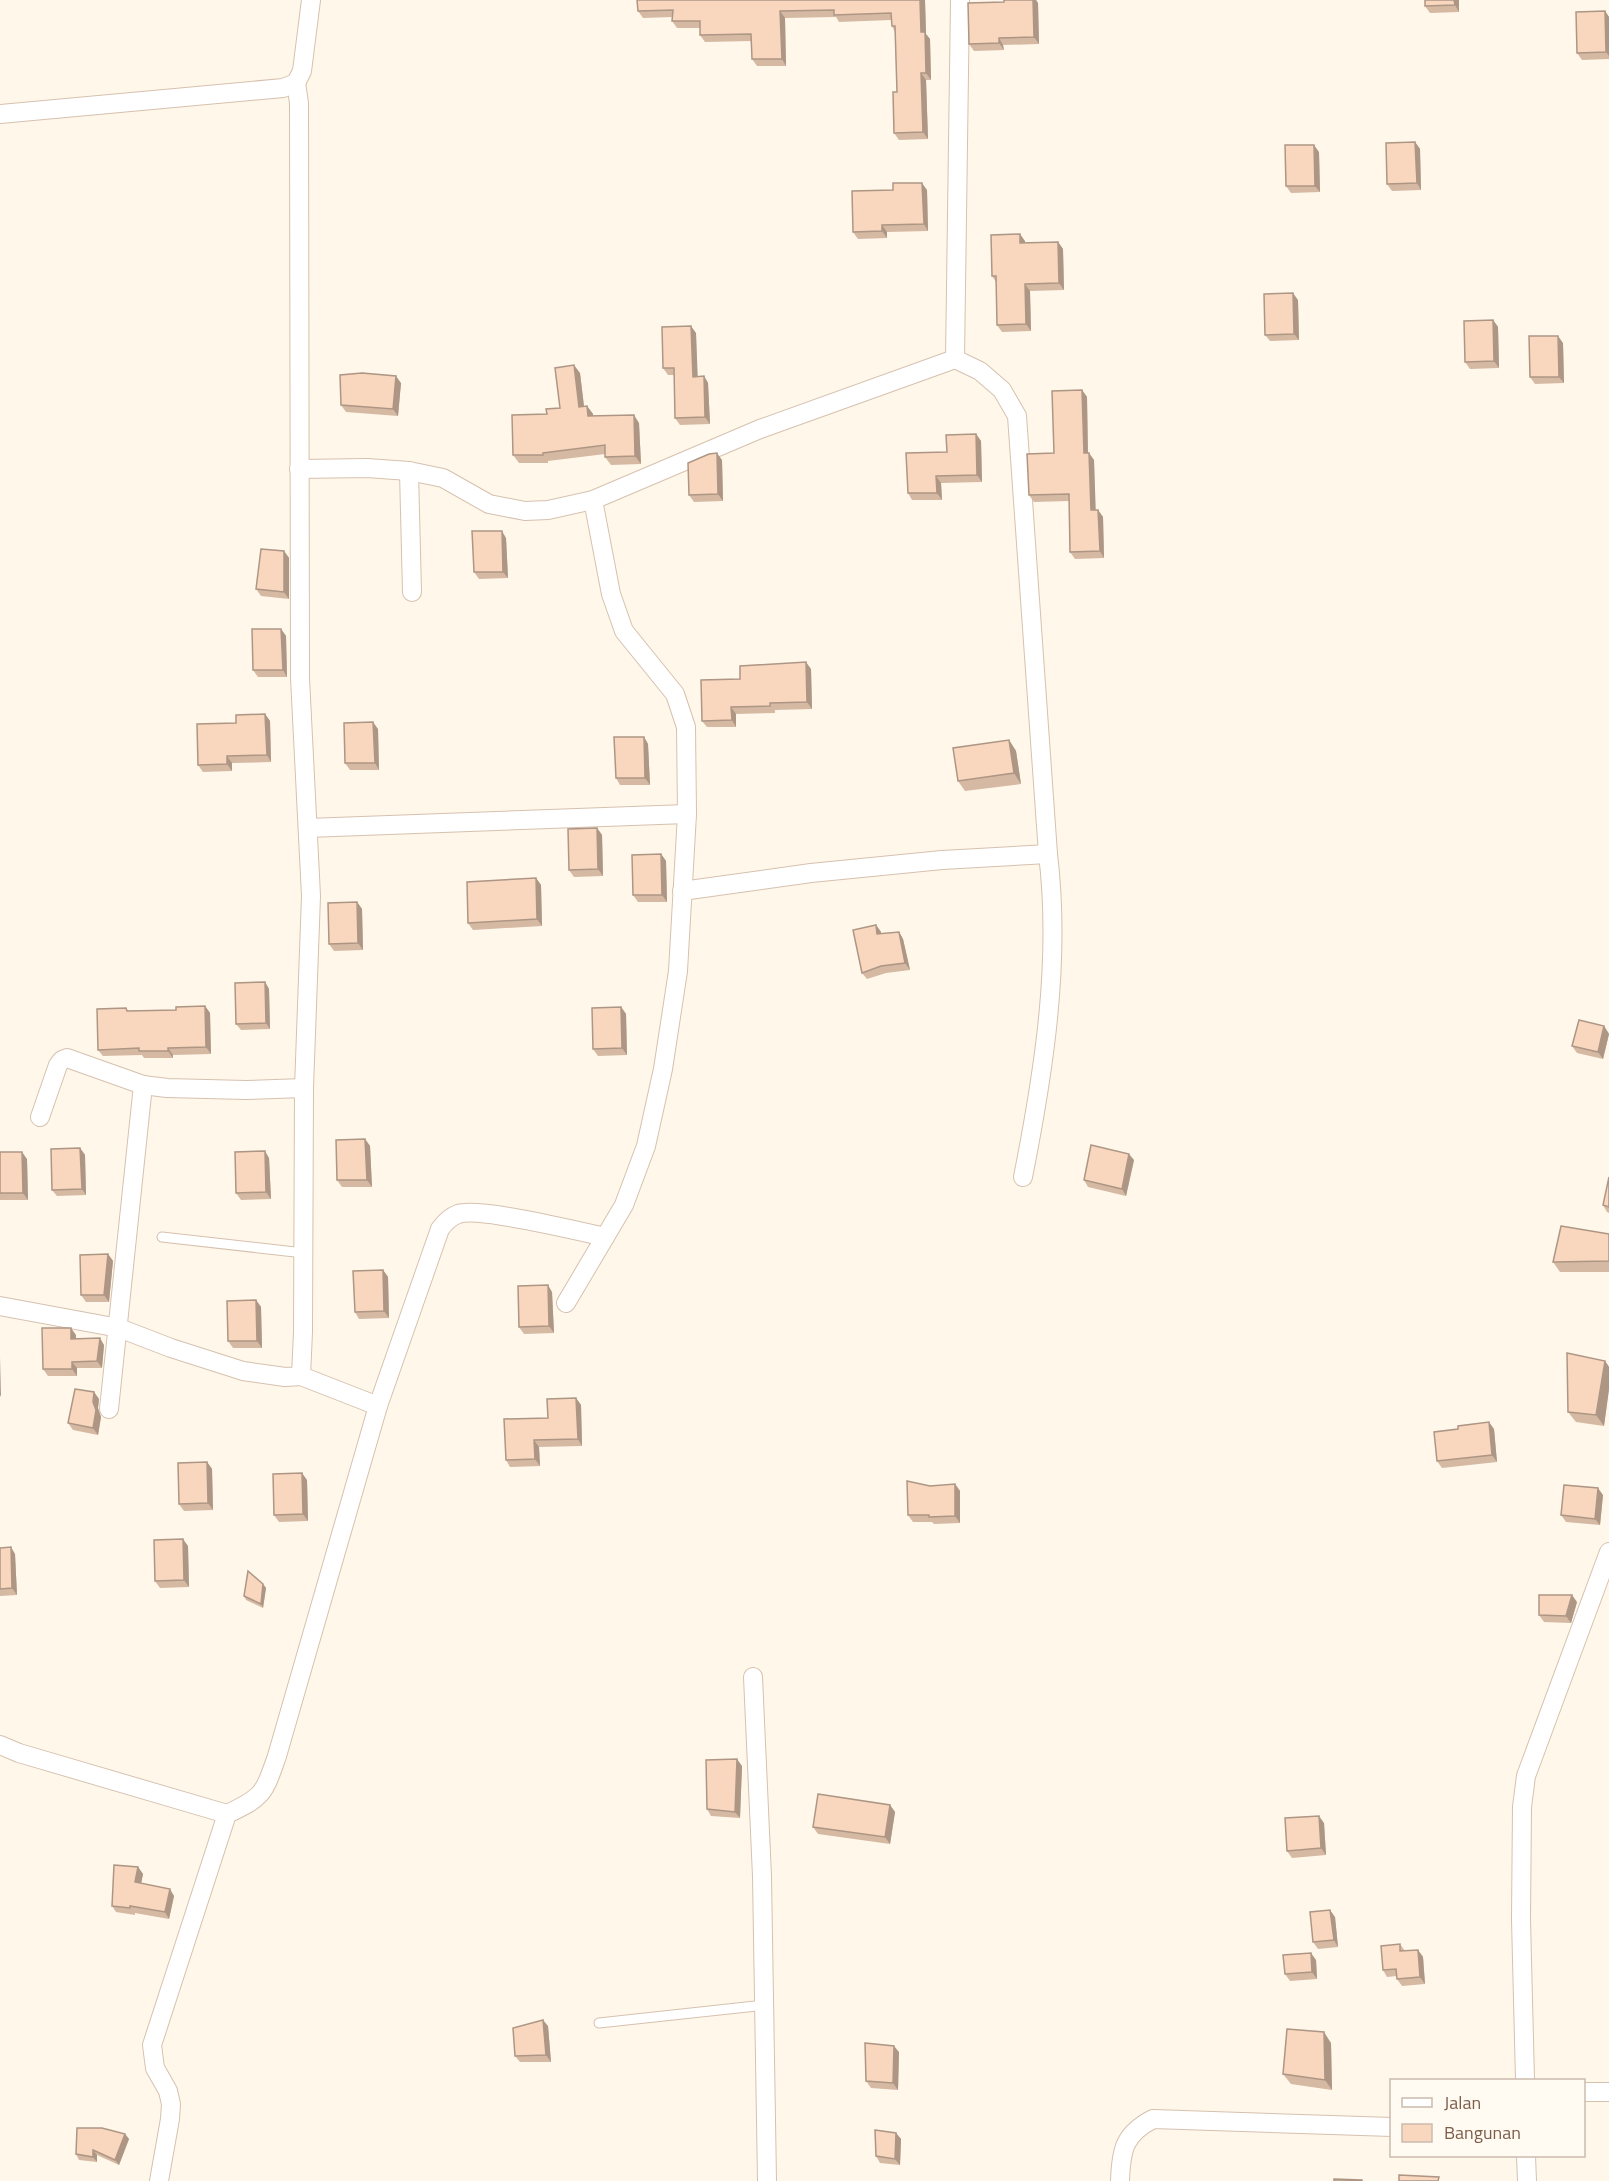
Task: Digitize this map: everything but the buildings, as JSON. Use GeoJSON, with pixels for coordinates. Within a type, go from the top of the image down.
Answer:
{"type":"FeatureCollection","features":[{"type":"Feature","properties":{"kind":"street"},"geometry":{"type":"LineString","coordinates":[[301,1376],[304,1088],[311,896],[300,678],[299,103],[296,83],[302,71],[311,0]]}},
{"type":"Feature","properties":{"kind":"street"},"geometry":{"type":"LineString","coordinates":[[955,359],[960,0]]}},
{"type":"Feature","properties":{"kind":"street"},"geometry":{"type":"LineString","coordinates":[[0,114],[284,88],[296,83]]}},
{"type":"Feature","properties":{"kind":"street"},"geometry":{"type":"LineString","coordinates":[[299,469],[367,468],[409,471],[443,478],[489,504],[506,509],[548,510],[593,500],[760,429],[955,359],[980,371],[1002,390],[1017,416],[1052,892],[1053,946],[1045,1036],[1034,1120],[1023,1177]]}},
{"type":"Feature","properties":{"kind":"street"},"geometry":{"type":"LineString","coordinates":[[409,471],[412,592]]}},
{"type":"Feature","properties":{"kind":"street"},"geometry":{"type":"LineString","coordinates":[[566,1303],[624,1205],[646,1146],[663,1069],[678,971],[687,814],[686,728],[675,694],[624,631],[611,594],[593,500]]}},
{"type":"Feature","properties":{"kind":"street"},"geometry":{"type":"LineString","coordinates":[[308,828],[687,814]]}},
{"type":"Feature","properties":{"kind":"street"},"geometry":{"type":"LineString","coordinates":[[682,891],[811,873],[918,862],[1048,854]]}},
{"type":"Feature","properties":{"kind":"street"},"geometry":{"type":"LineString","coordinates":[[40,1117],[58,1065],[67,1058],[143,1085],[225,1090],[304,1088]]}},
{"type":"Feature","properties":{"kind":"street"},"geometry":{"type":"LineString","coordinates":[[109,1409],[143,1085]]}},
{"type":"Feature","properties":{"kind":"street"},"geometry":{"type":"LineString","coordinates":[[0,1745],[20,1753],[227,1814],[259,1797],[267,1786],[378,1406],[440,1228],[459,1214],[493,1215],[605,1237]]}},
{"type":"Feature","properties":{"kind":"street"},"geometry":{"type":"LineString","coordinates":[[0,1306],[118,1328],[243,1371],[285,1377],[301,1376],[378,1406]]}},
{"type":"Feature","properties":{"kind":"street"},"geometry":{"type":"LineString","coordinates":[[1525,2079],[1521,1919],[1522,1807],[1526,1776],[1609,1552]]}},
{"type":"Feature","properties":{"kind":"street"},"geometry":{"type":"LineString","coordinates":[[753,1677],[762,1876],[767,2181]]}},
{"type":"Feature","properties":{"kind":"street"},"geometry":{"type":"LineString","coordinates":[[159,2181],[171,2104],[168,2091],[155,2068],[152,2045],[227,1814]]}},
{"type":"Feature","properties":{"kind":"street"},"geometry":{"type":"LineString","coordinates":[[1585,2092],[1609,2092]]}},
{"type":"Feature","properties":{"kind":"street"},"geometry":{"type":"LineString","coordinates":[[1120,2181],[1121,2160],[1126,2142],[1137,2127],[1153,2120],[1390,2127]]}},
{"type":"Feature","properties":{"kind":"street"},"geometry":{"type":"LineString","coordinates":[[1526,2157],[1527,2181]]}},
{"type":"Feature","properties":{"kind":"lane"},"geometry":{"type":"LineString","coordinates":[[162,1237],[304,1253]]}},
{"type":"Feature","properties":{"kind":"lane"},"geometry":{"type":"LineString","coordinates":[[599,2023],[765,2005]]}}]}
